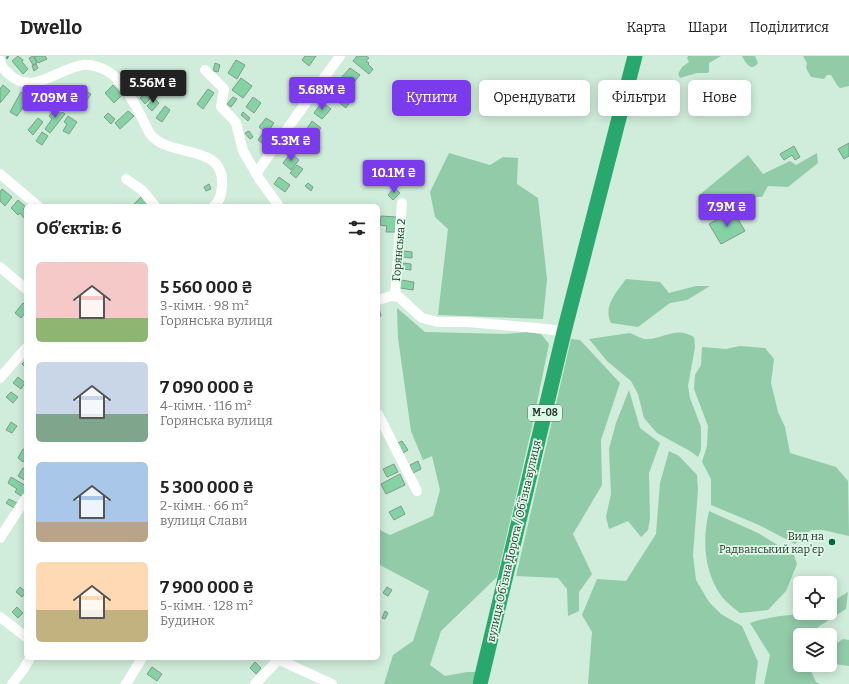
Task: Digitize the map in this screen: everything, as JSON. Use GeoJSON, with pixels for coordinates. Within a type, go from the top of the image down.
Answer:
{"type":"FeatureCollection","features":[{"type":"Feature","properties":{"kind":"highway","name":"вулиця Обʼїзна Дорога / Обʼїзна вулиця"},"geometry":{"type":"LineString","coordinates":[[480,684],[564,332],[635,56]]}},
{"type":"Feature","properties":{"kind":"street"},"geometry":{"type":"LineString","coordinates":[[256,174],[340,56]]}},
{"type":"Feature","properties":{"kind":"street"},"geometry":{"type":"LineString","coordinates":[[0,60],[6,71],[16,80],[26,83],[37,82],[70,68],[84,64],[103,69],[119,81],[127,90],[151,135],[172,148],[192,151],[203,155],[214,162],[220,169],[222,181],[221,195],[217,204]]}},
{"type":"Feature","properties":{"kind":"street"},"geometry":{"type":"LineString","coordinates":[[205,70],[224,89],[221,107],[236,123],[243,151],[256,174],[278,204]]}},
{"type":"Feature","properties":{"kind":"street"},"geometry":{"type":"LineString","coordinates":[[37,82],[37,88],[61,107]]}},
{"type":"Feature","properties":{"kind":"street"},"geometry":{"type":"LineString","coordinates":[[0,174],[36,204]]}},
{"type":"Feature","properties":{"kind":"street"},"geometry":{"type":"LineString","coordinates":[[126,179],[142,190],[153,204]]}},
{"type":"Feature","properties":{"kind":"street","name":"Горянська 2"},"geometry":{"type":"LineString","coordinates":[[395,296],[402,203]]}},
{"type":"Feature","properties":{"kind":"street"},"geometry":{"type":"LineString","coordinates":[[0,267],[24,287]]}},
{"type":"Feature","properties":{"kind":"street"},"geometry":{"type":"LineString","coordinates":[[380,300],[395,296],[402,300],[418,315],[430,321],[467,322],[547,329],[564,332]]}},
{"type":"Feature","properties":{"kind":"street"},"geometry":{"type":"LineString","coordinates":[[0,378],[4,366],[24,350]]}},
{"type":"Feature","properties":{"kind":"street"},"geometry":{"type":"LineString","coordinates":[[380,418],[417,491]]}},
{"type":"Feature","properties":{"kind":"street"},"geometry":{"type":"LineString","coordinates":[[0,538],[24,501]]}},
{"type":"Feature","properties":{"kind":"street"},"geometry":{"type":"LineString","coordinates":[[0,616],[24,635]]}},
{"type":"Feature","properties":{"kind":"street"},"geometry":{"type":"LineString","coordinates":[[12,684],[29,660]]}},
{"type":"Feature","properties":{"kind":"street"},"geometry":{"type":"LineString","coordinates":[[126,684],[141,660]]}},
{"type":"Feature","properties":{"kind":"street"},"geometry":{"type":"LineString","coordinates":[[255,684],[277,660]]}},
{"type":"Feature","properties":{"kind":"street"},"geometry":{"type":"LineString","coordinates":[[280,660],[332,684]]}},
{"type":"Feature","properties":{"kind":"green space"},"geometry":{"type":"Polygon","coordinates":[[[688,56],[721,56],[709,63],[708,73],[697,73],[680,78],[678,74],[682,67],[689,62],[687,58],[688,56]]]}},
{"type":"Feature","properties":{"kind":"green space"},"geometry":{"type":"Polygon","coordinates":[[[742,56],[755,56],[758,63],[753,67],[748,66],[742,56]]]}},
{"type":"Feature","properties":{"kind":"green space"},"geometry":{"type":"Polygon","coordinates":[[[803,56],[849,56],[849,86],[840,88],[831,75],[827,75],[824,79],[811,77],[806,68],[807,63],[803,56]]]}},
{"type":"Feature","properties":{"kind":"green space"},"geometry":{"type":"Polygon","coordinates":[[[449,153],[490,165],[503,157],[518,158],[517,184],[538,198],[547,279],[543,319],[438,315],[448,229],[435,217],[430,192],[449,153]]]}},
{"type":"Feature","properties":{"kind":"green space"},"geometry":{"type":"Polygon","coordinates":[[[817,153],[818,163],[788,187],[768,186],[762,197],[737,197],[724,202],[720,216],[713,212],[698,196],[748,155],[763,174],[790,161],[796,165],[817,153]]]}},
{"type":"Feature","properties":{"kind":"green space"},"geometry":{"type":"Polygon","coordinates":[[[626,279],[660,282],[669,293],[696,286],[710,286],[687,300],[670,303],[638,327],[611,323],[609,317],[612,300],[626,279]]]}},
{"type":"Feature","properties":{"kind":"green space"},"geometry":{"type":"Polygon","coordinates":[[[397,308],[425,332],[505,334],[527,332],[541,334],[549,344],[532,427],[497,577],[441,631],[430,665],[445,676],[476,672],[472,684],[384,684],[393,655],[413,641],[429,591],[380,565],[380,530],[390,535],[433,516],[440,490],[432,456],[423,460],[411,431],[398,338],[397,308]]]}},
{"type":"Feature","properties":{"kind":"green space"},"geometry":{"type":"Polygon","coordinates":[[[630,333],[646,339],[676,333],[688,334],[694,337],[695,347],[688,386],[690,398],[701,427],[701,450],[698,457],[657,433],[644,418],[638,394],[631,381],[607,361],[589,339],[630,333]]]}},
{"type":"Feature","properties":{"kind":"green space"},"geometry":{"type":"Polygon","coordinates":[[[571,339],[580,340],[620,383],[601,440],[602,485],[573,534],[592,574],[579,592],[579,611],[568,616],[567,589],[558,578],[516,576],[571,339]]]}},
{"type":"Feature","properties":{"kind":"green space"},"geometry":{"type":"Polygon","coordinates":[[[740,346],[765,348],[774,359],[771,383],[778,412],[785,427],[790,453],[836,467],[848,481],[849,536],[823,530],[811,530],[795,544],[759,525],[711,505],[711,479],[702,462],[707,446],[708,426],[694,389],[695,375],[701,365],[702,347],[726,349],[740,346]]]}},
{"type":"Feature","properties":{"kind":"green space"},"geometry":{"type":"Polygon","coordinates":[[[629,390],[640,428],[660,443],[649,473],[650,519],[648,530],[641,537],[628,521],[609,529],[606,517],[611,494],[609,449],[616,423],[629,390]]]}},
{"type":"Feature","properties":{"kind":"green space"},"geometry":{"type":"Polygon","coordinates":[[[669,451],[679,456],[697,475],[698,490],[693,555],[696,580],[709,602],[721,614],[742,626],[758,662],[755,684],[588,684],[592,632],[582,615],[597,579],[626,581],[656,534],[660,483],[669,451]]]}},
{"type":"Feature","properties":{"kind":"green space"},"geometry":{"type":"Polygon","coordinates":[[[709,511],[758,533],[794,555],[797,564],[786,591],[768,610],[740,613],[722,597],[716,587],[711,577],[706,556],[705,545],[709,511]]]}},
{"type":"Feature","properties":{"kind":"green space"},"geometry":{"type":"Polygon","coordinates":[[[848,592],[846,609],[837,615],[837,599],[848,592]]]}},
{"type":"Feature","properties":{"kind":"green space"},"geometry":{"type":"Polygon","coordinates":[[[793,615],[793,620],[829,620],[818,628],[793,628],[793,672],[811,672],[816,682],[820,684],[764,684],[770,655],[750,623],[779,616],[793,615]]]}},
{"type":"Feature","properties":{"kind":"green space"},"geometry":{"type":"Polygon","coordinates":[[[843,639],[849,640],[849,666],[837,664],[837,643],[843,639]]]}},
{"type":"Feature","properties":{"kind":"building"},"geometry":{"type":"Polygon","coordinates":[[[18,56],[23,60],[22,62],[28,69],[23,74],[12,61],[18,56]]]}},
{"type":"Feature","properties":{"kind":"building"},"geometry":{"type":"Polygon","coordinates":[[[33,56],[37,63],[33,65],[29,58],[33,56]]]}},
{"type":"Feature","properties":{"kind":"building"},"geometry":{"type":"Polygon","coordinates":[[[34,56],[45,56],[47,59],[38,63],[34,56]]]}},
{"type":"Feature","properties":{"kind":"building"},"geometry":{"type":"Polygon","coordinates":[[[305,56],[316,56],[309,66],[302,60],[305,56]]]}},
{"type":"Feature","properties":{"kind":"building"},"geometry":{"type":"Polygon","coordinates":[[[357,56],[366,56],[369,58],[366,61],[373,69],[369,74],[353,61],[357,56]]]}},
{"type":"Feature","properties":{"kind":"building"},"geometry":{"type":"Polygon","coordinates":[[[236,60],[245,65],[237,79],[228,73],[236,60]]]}},
{"type":"Feature","properties":{"kind":"building"},"geometry":{"type":"Polygon","coordinates":[[[215,63],[220,65],[218,72],[213,71],[215,63]]]}},
{"type":"Feature","properties":{"kind":"building"},"geometry":{"type":"Polygon","coordinates":[[[36,64],[38,68],[34,71],[32,66],[36,64]]]}},
{"type":"Feature","properties":{"kind":"building"},"geometry":{"type":"Polygon","coordinates":[[[350,68],[360,75],[351,86],[341,78],[350,68]]]}},
{"type":"Feature","properties":{"kind":"building"},"geometry":{"type":"Polygon","coordinates":[[[241,78],[252,86],[243,98],[232,90],[241,78]]]}},
{"type":"Feature","properties":{"kind":"building"},"geometry":{"type":"Polygon","coordinates":[[[334,84],[343,91],[334,103],[325,96],[334,84]]]}},
{"type":"Feature","properties":{"kind":"building"},"geometry":{"type":"Polygon","coordinates":[[[3,85],[10,91],[0,103],[0,89],[3,85]]]}},
{"type":"Feature","properties":{"kind":"building"},"geometry":{"type":"Polygon","coordinates":[[[113,85],[122,95],[114,103],[105,93],[113,85]]]}},
{"type":"Feature","properties":{"kind":"building"},"geometry":{"type":"Polygon","coordinates":[[[208,89],[214,93],[203,109],[197,104],[208,89]]]}},
{"type":"Feature","properties":{"kind":"building"},"geometry":{"type":"Polygon","coordinates":[[[83,90],[91,94],[85,103],[79,96],[83,90]]]}},
{"type":"Feature","properties":{"kind":"building"},"geometry":{"type":"Polygon","coordinates":[[[21,92],[30,98],[17,116],[10,112],[21,92]]]}},
{"type":"Feature","properties":{"kind":"building"},"geometry":{"type":"Polygon","coordinates":[[[145,93],[150,99],[145,104],[140,98],[145,93]]]}},
{"type":"Feature","properties":{"kind":"building"},"geometry":{"type":"Polygon","coordinates":[[[38,95],[48,101],[42,111],[33,105],[38,95]]]}},
{"type":"Feature","properties":{"kind":"building"},"geometry":{"type":"Polygon","coordinates":[[[341,95],[350,102],[346,108],[337,101],[341,95]]]}},
{"type":"Feature","properties":{"kind":"building"},"geometry":{"type":"Polygon","coordinates":[[[233,97],[237,99],[231,107],[227,104],[233,97]]]}},
{"type":"Feature","properties":{"kind":"building"},"geometry":{"type":"Polygon","coordinates":[[[253,97],[261,103],[254,113],[246,107],[253,97]]]}},
{"type":"Feature","properties":{"kind":"building"},"geometry":{"type":"Polygon","coordinates":[[[154,98],[159,103],[152,111],[147,106],[154,98]]]}},
{"type":"Feature","properties":{"kind":"building"},"geometry":{"type":"Polygon","coordinates":[[[322,102],[331,109],[322,119],[314,113],[322,102]]]}},
{"type":"Feature","properties":{"kind":"building"},"geometry":{"type":"Polygon","coordinates":[[[165,106],[170,110],[162,122],[156,118],[165,106]]]}},
{"type":"Feature","properties":{"kind":"building"},"geometry":{"type":"Polygon","coordinates":[[[56,107],[65,114],[50,133],[45,129],[52,119],[49,116],[56,107]]]}},
{"type":"Feature","properties":{"kind":"building"},"geometry":{"type":"Polygon","coordinates":[[[128,111],[134,116],[120,129],[115,123],[128,111]]]}},
{"type":"Feature","properties":{"kind":"building"},"geometry":{"type":"Polygon","coordinates":[[[243,112],[250,118],[248,121],[241,115],[243,112]]]}},
{"type":"Feature","properties":{"kind":"building"},"geometry":{"type":"Polygon","coordinates":[[[108,113],[115,119],[111,124],[104,117],[108,113]]]}},
{"type":"Feature","properties":{"kind":"building"},"geometry":{"type":"Polygon","coordinates":[[[68,116],[77,122],[69,134],[63,131],[67,124],[64,122],[68,116]]]}},
{"type":"Feature","properties":{"kind":"building"},"geometry":{"type":"Polygon","coordinates":[[[38,118],[43,122],[33,135],[28,130],[38,118]]]}},
{"type":"Feature","properties":{"kind":"building"},"geometry":{"type":"Polygon","coordinates":[[[266,118],[274,123],[267,133],[259,127],[266,118]]]}},
{"type":"Feature","properties":{"kind":"building"},"geometry":{"type":"Polygon","coordinates":[[[312,121],[321,128],[314,136],[306,130],[312,121]]]}},
{"type":"Feature","properties":{"kind":"building"},"geometry":{"type":"Polygon","coordinates":[[[249,131],[253,137],[250,139],[245,133],[249,131]]]}},
{"type":"Feature","properties":{"kind":"building"},"geometry":{"type":"Polygon","coordinates":[[[42,132],[48,136],[42,145],[36,141],[42,132]]]}},
{"type":"Feature","properties":{"kind":"building"},"geometry":{"type":"Polygon","coordinates":[[[263,133],[269,137],[263,144],[258,140],[263,133]]]}},
{"type":"Feature","properties":{"kind":"building"},"geometry":{"type":"Polygon","coordinates":[[[300,137],[308,144],[302,152],[293,146],[300,137]]]}},
{"type":"Feature","properties":{"kind":"building"},"geometry":{"type":"Polygon","coordinates":[[[849,143],[849,156],[844,159],[838,149],[849,143]]]}},
{"type":"Feature","properties":{"kind":"building"},"geometry":{"type":"Polygon","coordinates":[[[794,146],[800,157],[795,160],[792,155],[784,160],[780,154],[794,146]]]}},
{"type":"Feature","properties":{"kind":"building"},"geometry":{"type":"Polygon","coordinates":[[[291,153],[299,160],[291,170],[283,163],[291,153]]]}},
{"type":"Feature","properties":{"kind":"building"},"geometry":{"type":"Polygon","coordinates":[[[297,165],[303,169],[296,178],[290,173],[297,165]]]}},
{"type":"Feature","properties":{"kind":"building"},"geometry":{"type":"Polygon","coordinates":[[[279,177],[290,185],[285,192],[274,184],[279,177]]]}},
{"type":"Feature","properties":{"kind":"building"},"geometry":{"type":"Polygon","coordinates":[[[308,183],[313,187],[311,191],[305,186],[308,183]]]}},
{"type":"Feature","properties":{"kind":"building"},"geometry":{"type":"Polygon","coordinates":[[[209,184],[211,189],[206,191],[204,187],[209,184]]]}},
{"type":"Feature","properties":{"kind":"building"},"geometry":{"type":"Polygon","coordinates":[[[394,188],[400,193],[393,200],[388,195],[394,188]]]}},
{"type":"Feature","properties":{"kind":"building"},"geometry":{"type":"Polygon","coordinates":[[[2,189],[12,197],[5,206],[0,201],[0,192],[2,189]]]}},
{"type":"Feature","properties":{"kind":"building"},"geometry":{"type":"Polygon","coordinates":[[[141,197],[147,203],[146,204],[134,204],[141,197]]]}},
{"type":"Feature","properties":{"kind":"building"},"geometry":{"type":"Polygon","coordinates":[[[18,200],[24,205],[24,218],[20,213],[18,215],[11,208],[18,200]]]}},
{"type":"Feature","properties":{"kind":"building"},"geometry":{"type":"Polygon","coordinates":[[[733,211],[745,231],[721,244],[709,224],[733,211]]]}},
{"type":"Feature","properties":{"kind":"building"},"geometry":{"type":"Polygon","coordinates":[[[381,216],[397,217],[396,232],[386,232],[387,226],[380,225],[381,216]]]}},
{"type":"Feature","properties":{"kind":"building"},"geometry":{"type":"Polygon","coordinates":[[[404,251],[412,252],[412,258],[403,257],[404,251]]]}},
{"type":"Feature","properties":{"kind":"building"},"geometry":{"type":"Polygon","coordinates":[[[403,263],[411,264],[411,270],[403,269],[403,263]]]}},
{"type":"Feature","properties":{"kind":"building"},"geometry":{"type":"Polygon","coordinates":[[[401,280],[414,282],[413,290],[400,288],[401,280]]]}},
{"type":"Feature","properties":{"kind":"building"},"geometry":{"type":"Polygon","coordinates":[[[24,304],[24,314],[21,318],[15,313],[24,304]]]}},
{"type":"Feature","properties":{"kind":"building"},"geometry":{"type":"Polygon","coordinates":[[[18,377],[24,382],[24,384],[21,389],[13,383],[18,377]]]}},
{"type":"Feature","properties":{"kind":"building"},"geometry":{"type":"Polygon","coordinates":[[[11,392],[18,397],[13,403],[6,397],[11,392]]]}},
{"type":"Feature","properties":{"kind":"building"},"geometry":{"type":"Polygon","coordinates":[[[11,422],[17,426],[12,433],[6,430],[11,422]]]}},
{"type":"Feature","properties":{"kind":"building"},"geometry":{"type":"Polygon","coordinates":[[[402,441],[408,450],[401,454],[396,444],[402,441]]]}},
{"type":"Feature","properties":{"kind":"building"},"geometry":{"type":"Polygon","coordinates":[[[23,449],[24,449],[23,462],[18,458],[23,449]]]}},
{"type":"Feature","properties":{"kind":"building"},"geometry":{"type":"Polygon","coordinates":[[[418,461],[421,469],[413,473],[410,465],[418,461]]]}},
{"type":"Feature","properties":{"kind":"building"},"geometry":{"type":"Polygon","coordinates":[[[394,464],[398,472],[387,477],[383,469],[394,464]]]}},
{"type":"Feature","properties":{"kind":"building"},"geometry":{"type":"Polygon","coordinates":[[[23,468],[24,468],[24,480],[18,476],[23,468]]]}},
{"type":"Feature","properties":{"kind":"building"},"geometry":{"type":"Polygon","coordinates":[[[400,474],[405,485],[386,494],[381,484],[400,474]]]}},
{"type":"Feature","properties":{"kind":"building"},"geometry":{"type":"Polygon","coordinates":[[[11,477],[24,485],[23,497],[15,492],[17,489],[8,483],[11,477]]]}},
{"type":"Feature","properties":{"kind":"building"},"geometry":{"type":"Polygon","coordinates":[[[9,499],[19,504],[16,509],[6,503],[9,499]]]}},
{"type":"Feature","properties":{"kind":"building"},"geometry":{"type":"Polygon","coordinates":[[[401,506],[405,514],[394,520],[389,512],[401,506]]]}},
{"type":"Feature","properties":{"kind":"building"},"geometry":{"type":"Polygon","coordinates":[[[20,587],[24,590],[24,594],[22,597],[16,592],[20,587]]]}},
{"type":"Feature","properties":{"kind":"building"},"geometry":{"type":"Polygon","coordinates":[[[387,587],[392,590],[388,596],[383,593],[387,587]]]}},
{"type":"Feature","properties":{"kind":"building"},"geometry":{"type":"Polygon","coordinates":[[[17,607],[23,613],[18,618],[12,612],[17,607]]]}},
{"type":"Feature","properties":{"kind":"building"},"geometry":{"type":"Polygon","coordinates":[[[385,611],[388,613],[385,619],[382,618],[385,611]]]}},
{"type":"Feature","properties":{"kind":"building"},"geometry":{"type":"Polygon","coordinates":[[[255,662],[261,668],[256,674],[250,668],[255,662]]]}},
{"type":"Feature","properties":{"kind":"building"},"geometry":{"type":"Polygon","coordinates":[[[152,667],[162,674],[157,681],[147,674],[152,667]]]}},
{"type":"Feature","properties":{"kind":"place","name":"Вид на Радванський кар'єр"},"geometry":{"type":"Point","coordinates":[832,542]}}]}
